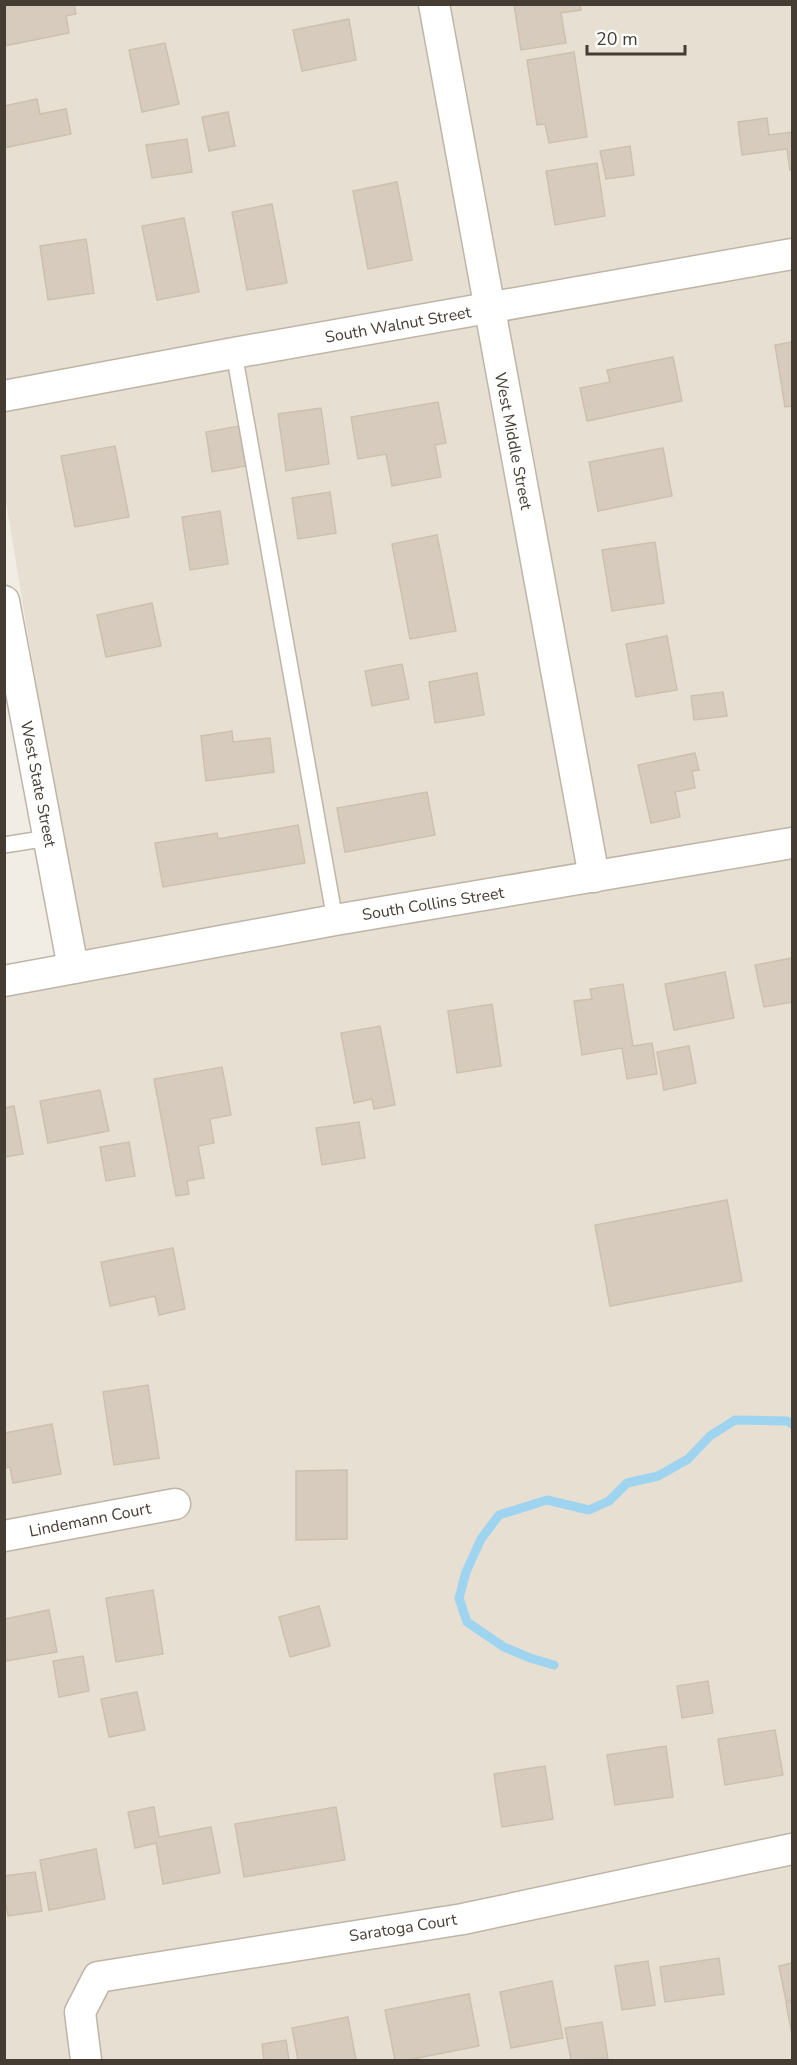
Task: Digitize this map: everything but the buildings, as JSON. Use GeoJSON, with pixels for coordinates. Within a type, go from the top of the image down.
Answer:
{"type":"FeatureCollection","features":[{"type":"Feature","properties":{"kind":"street","name":"West Middle Street"},"geometry":{"type":"LineString","coordinates":[[434,4],[594,877]]}},
{"type":"Feature","properties":{"kind":"street","name":"South Walnut Street"},"geometry":{"type":"LineString","coordinates":[[4,396],[792,254]]}},
{"type":"Feature","properties":{"kind":"street","name":"West State Street"},"geometry":{"type":"LineString","coordinates":[[4,601],[73,968]]}},
{"type":"Feature","properties":{"kind":"street","name":"South Collins Street"},"geometry":{"type":"LineString","coordinates":[[4,981],[335,921],[792,843]]}},
{"type":"Feature","properties":{"kind":"street","name":"Lindemann Court"},"geometry":{"type":"LineString","coordinates":[[4,1536],[175,1504]]}},
{"type":"Feature","properties":{"kind":"street","name":"Saratoga Court"},"geometry":{"type":"LineString","coordinates":[[86,2061],[80,2012],[98,1977],[463,1919],[792,1849]]}},
{"type":"Feature","properties":{"kind":"lane"},"geometry":{"type":"LineString","coordinates":[[234,353],[335,921]]}},
{"type":"Feature","properties":{"kind":"lane"},"geometry":{"type":"LineString","coordinates":[[4,845],[48,838]]}},
{"type":"Feature","properties":{"kind":"shaded area"},"geometry":{"type":"Polygon","coordinates":[[[5,5],[792,5],[792,2060],[5,2060],[5,995],[85,979],[5,496],[5,5]]]}},
{"type":"Feature","properties":{"kind":"waterway"},"geometry":{"type":"LineString","coordinates":[[554,1665],[504,1647],[467,1622],[459,1598],[466,1572],[481,1539],[499,1515],[547,1500],[589,1510],[609,1501],[627,1483],[658,1476],[688,1459],[710,1436],[735,1420],[787,1421],[792,1424]]}}]}
